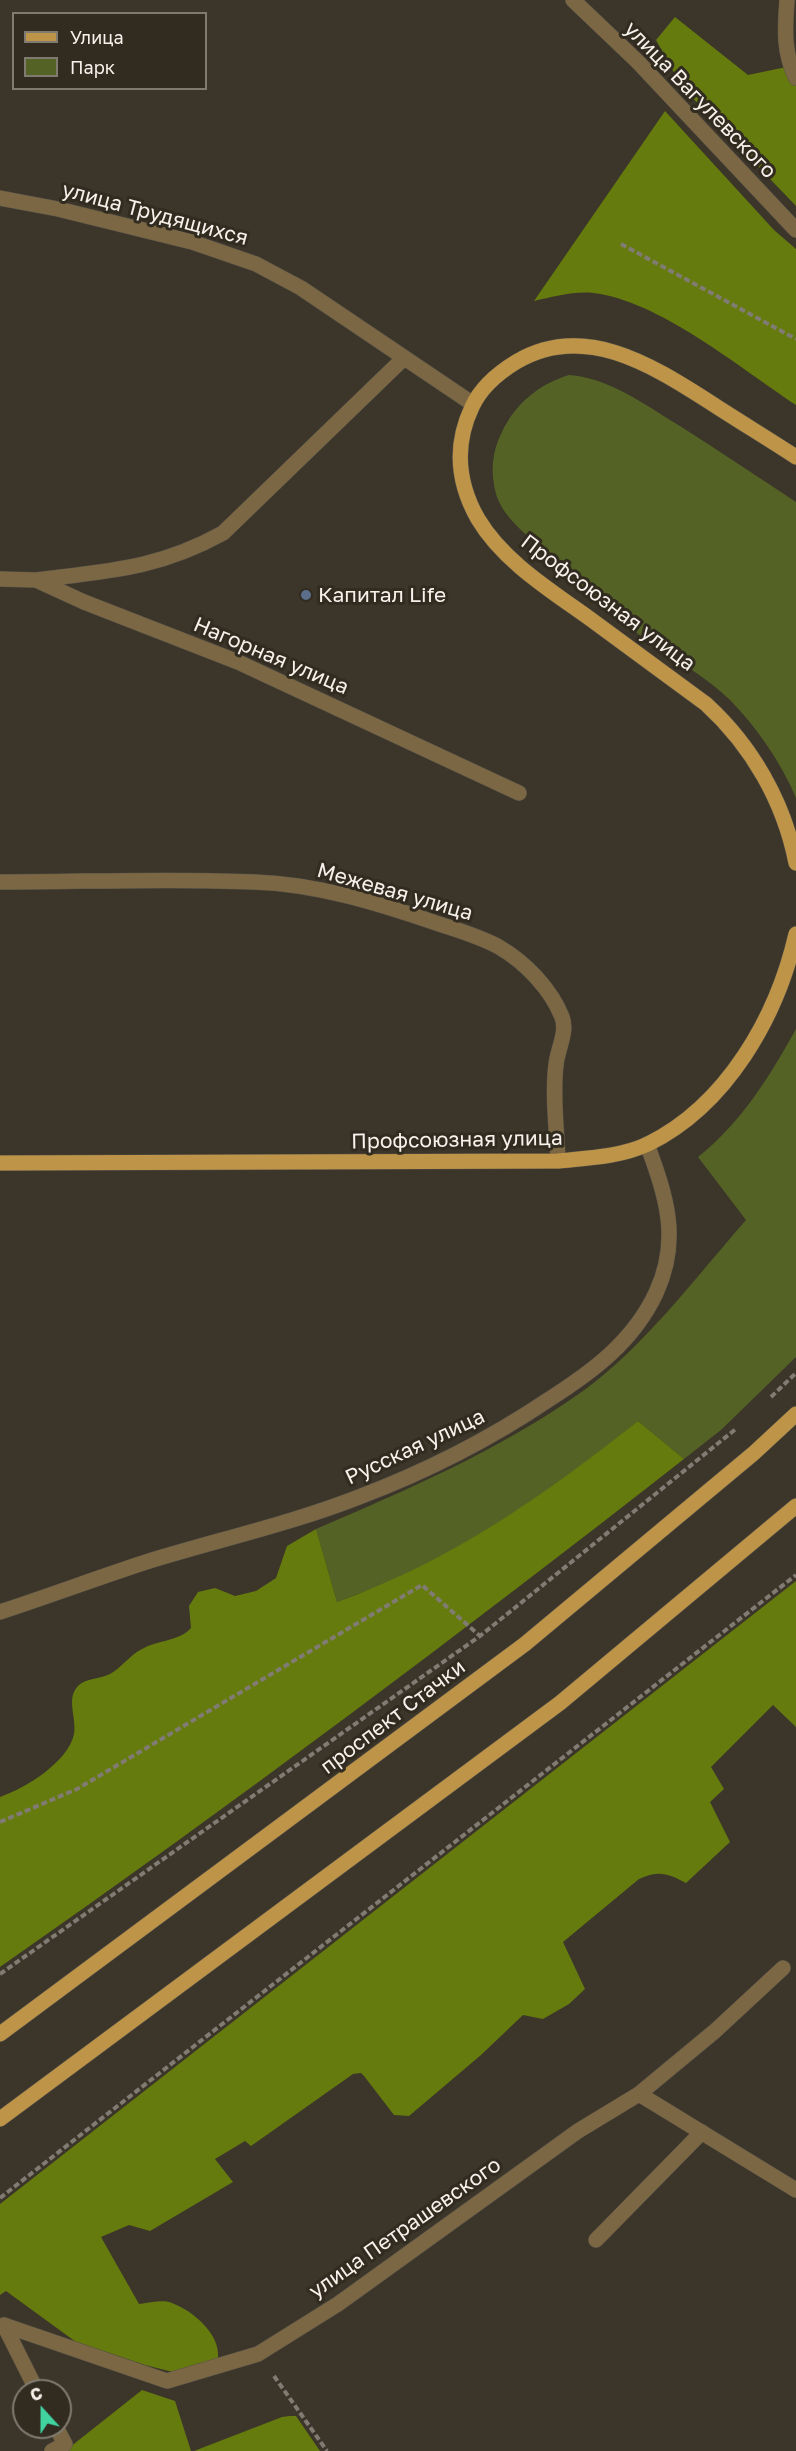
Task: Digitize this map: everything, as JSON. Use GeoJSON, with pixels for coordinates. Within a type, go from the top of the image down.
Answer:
{"type":"FeatureCollection","features":[{"type":"Feature","properties":{"kind":"main road","name":"Профсоюзная улица"},"geometry":{"type":"LineString","coordinates":[[796,457],[656,368],[600,348],[569,345],[536,352],[504,369],[486,386],[473,404],[465,422],[459,455],[463,485],[479,520],[498,544],[525,571],[720,716],[758,765],[776,798],[796,863]]}},
{"type":"Feature","properties":{"kind":"main road","name":"Профсоюзная улица"},"geometry":{"type":"LineString","coordinates":[[0,1163],[558,1161],[620,1153],[647,1144],[679,1125],[727,1079],[749,1048],[773,1005],[788,968],[796,934]]}},
{"type":"Feature","properties":{"kind":"main road","name":"проспект Стачки"},"geometry":{"type":"LineString","coordinates":[[0,2034],[525,1644],[754,1453],[796,1414]]}},
{"type":"Feature","properties":{"kind":"main road"},"geometry":{"type":"LineString","coordinates":[[0,2119],[560,1703],[796,1506]]}},
{"type":"Feature","properties":{"kind":"street","name":"улица Вагулевского"},"geometry":{"type":"LineString","coordinates":[[573,0],[638,62],[796,230]]}},
{"type":"Feature","properties":{"kind":"street"},"geometry":{"type":"LineString","coordinates":[[787,0],[784,41],[790,66],[796,78]]}},
{"type":"Feature","properties":{"kind":"street","name":"улица Трудящихся"},"geometry":{"type":"LineString","coordinates":[[0,198],[57,209],[192,242],[256,264],[301,288],[473,404]]}},
{"type":"Feature","properties":{"kind":"street"},"geometry":{"type":"LineString","coordinates":[[36,580],[143,566],[190,552],[223,533],[404,358]]}},
{"type":"Feature","properties":{"kind":"street","name":"Нагорная улица"},"geometry":{"type":"LineString","coordinates":[[0,579],[36,580],[84,602],[238,662],[519,793]]}},
{"type":"Feature","properties":{"kind":"street","name":"Межевая улица"},"geometry":{"type":"LineString","coordinates":[[0,882],[256,882],[324,890],[410,914],[472,935],[499,947],[519,961],[540,982],[557,1005],[564,1020],[563,1036],[557,1053],[554,1075],[558,1161]]}},
{"type":"Feature","properties":{"kind":"street","name":"Русская улица"},"geometry":{"type":"LineString","coordinates":[[0,1612],[147,1562],[359,1497],[425,1468],[513,1424],[575,1383],[610,1356],[638,1325],[657,1291],[668,1252],[670,1224],[666,1198],[647,1144]]}},
{"type":"Feature","properties":{"kind":"street","name":"улица Петрашевского"},"geometry":{"type":"LineString","coordinates":[[2,2326],[167,2381],[258,2354],[338,2304],[578,2131],[639,2094],[715,2031],[783,1968]]}},
{"type":"Feature","properties":{"kind":"street"},"geometry":{"type":"LineString","coordinates":[[639,2094],[796,2190]]}},
{"type":"Feature","properties":{"kind":"street"},"geometry":{"type":"LineString","coordinates":[[596,2240],[702,2132]]}},
{"type":"Feature","properties":{"kind":"street"},"geometry":{"type":"LineString","coordinates":[[2,2326],[31,2379]]}},
{"type":"Feature","properties":{"kind":"street"},"geometry":{"type":"LineString","coordinates":[[52,2451],[65,2444],[62,2439]]}},
{"type":"Feature","properties":{"kind":"path"},"geometry":{"type":"LineString","coordinates":[[621,244],[796,339]]}},
{"type":"Feature","properties":{"kind":"path"},"geometry":{"type":"LineString","coordinates":[[763,1404],[796,1373]]}},
{"type":"Feature","properties":{"kind":"path"},"geometry":{"type":"LineString","coordinates":[[0,1974],[480,1636],[738,1427]]}},
{"type":"Feature","properties":{"kind":"path"},"geometry":{"type":"LineString","coordinates":[[0,2198],[796,1575]]}},
{"type":"Feature","properties":{"kind":"path"},"geometry":{"type":"LineString","coordinates":[[0,1822],[77,1790],[422,1585],[480,1636]]}},
{"type":"Feature","properties":{"kind":"path"},"geometry":{"type":"LineString","coordinates":[[258,2354],[327,2451]]}},
{"type":"Feature","properties":{"kind":"green space"},"geometry":{"type":"Polygon","coordinates":[[[675,17],[748,75],[796,65],[796,206],[682,87],[656,40],[675,17]]]}},
{"type":"Feature","properties":{"kind":"green space"},"geometry":{"type":"Polygon","coordinates":[[[665,111],[774,230],[796,249],[796,405],[698,338],[644,308],[618,298],[593,293],[556,296],[534,301],[665,111]]]}},
{"type":"Feature","properties":{"kind":"green space"},"geometry":{"type":"Polygon","coordinates":[[[569,375],[599,381],[640,401],[796,502],[796,798],[768,746],[730,700],[699,675],[645,639],[588,593],[518,527],[507,515],[499,501],[494,486],[493,462],[496,447],[507,422],[529,396],[569,375]]]}},
{"type":"Feature","properties":{"kind":"green space"},"geometry":{"type":"Polygon","coordinates":[[[796,1029],[796,1357],[721,1430],[684,1459],[638,1421],[558,1483],[473,1540],[405,1576],[337,1602],[316,1529],[487,1450],[583,1391],[648,1333],[746,1220],[698,1157],[741,1114],[776,1064],[796,1029]]]}},
{"type":"Feature","properties":{"kind":"green space"},"geometry":{"type":"Polygon","coordinates":[[[638,1421],[684,1459],[346,1718],[0,1967],[0,1797],[44,1773],[64,1754],[74,1734],[72,1702],[79,1685],[110,1674],[142,1649],[181,1636],[191,1628],[189,1606],[198,1592],[215,1588],[235,1596],[256,1591],[276,1578],[287,1546],[316,1529],[337,1602],[419,1567],[495,1524],[531,1501],[638,1421]]]}},
{"type":"Feature","properties":{"kind":"green space"},"geometry":{"type":"Polygon","coordinates":[[[796,1581],[796,1727],[773,1705],[711,1767],[724,1789],[710,1802],[730,1842],[686,1883],[663,1874],[652,1874],[639,1879],[563,1942],[585,1989],[569,2004],[543,2019],[523,2015],[481,2055],[409,2116],[394,2115],[361,2073],[353,2074],[251,2146],[245,2141],[215,2159],[233,2182],[150,2231],[129,2225],[101,2237],[139,2304],[169,2302],[197,2318],[215,2341],[218,2359],[173,2372],[145,2365],[76,2342],[6,2291],[0,2295],[0,2204],[796,1581]]]}},
{"type":"Feature","properties":{"kind":"green space"},"geometry":{"type":"Polygon","coordinates":[[[142,2390],[175,2401],[191,2451],[65,2451],[142,2390]]]}},
{"type":"Feature","properties":{"kind":"green space"},"geometry":{"type":"Polygon","coordinates":[[[296,2416],[320,2451],[194,2451],[282,2417],[296,2416]]]}},
{"type":"Feature","properties":{"kind":"place","name":"Капитал Life"},"geometry":{"type":"Point","coordinates":[306,595]}}]}
